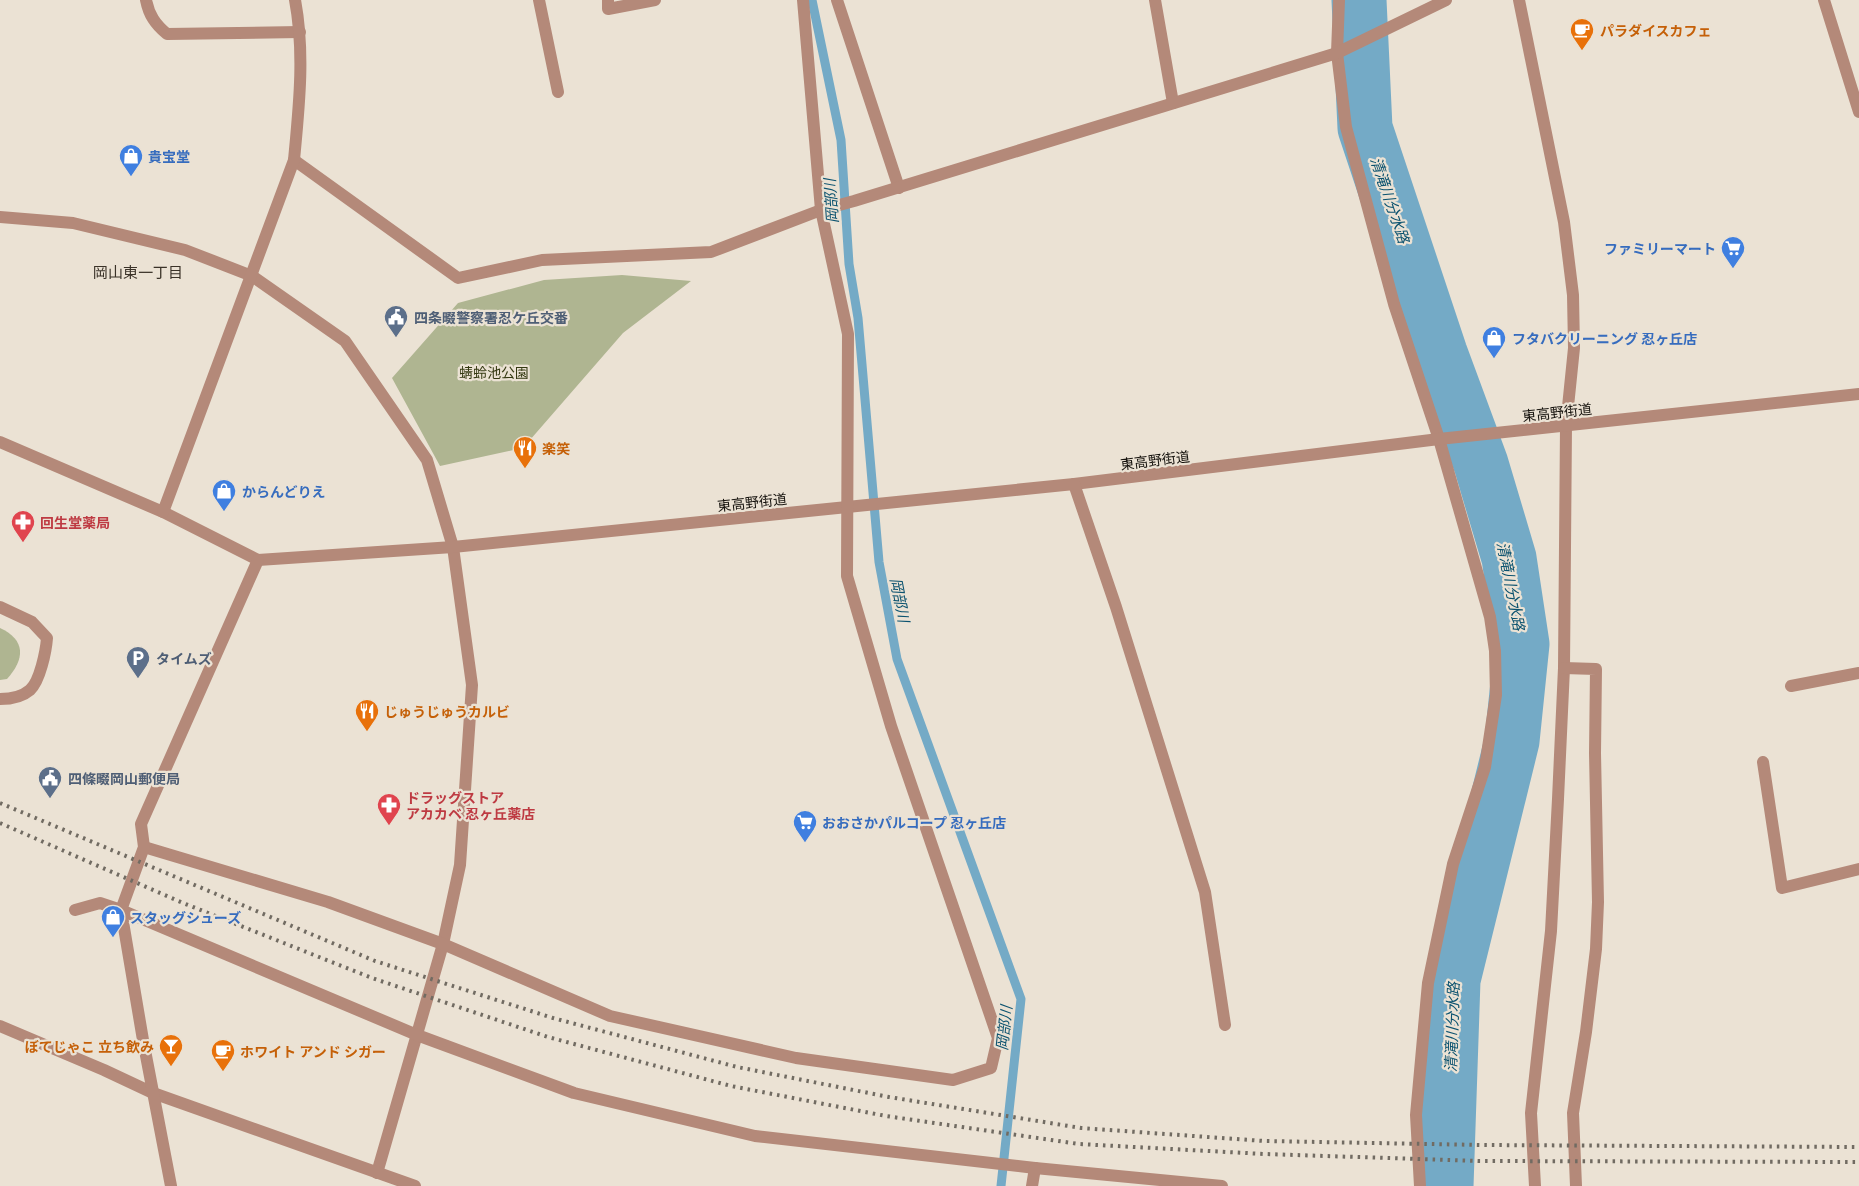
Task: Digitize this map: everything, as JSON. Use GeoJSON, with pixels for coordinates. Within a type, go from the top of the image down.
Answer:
{"type":"FeatureCollection","features":[{"type":"Feature","properties":{"kind":"street"},"geometry":{"type":"LineString","coordinates":[[146,0],[156,25],[167,34],[300,32]]}},
{"type":"Feature","properties":{"kind":"street"},"geometry":{"type":"LineString","coordinates":[[163,512],[294,160],[299,100],[300,32],[296,0]]}},
{"type":"Feature","properties":{"kind":"street"},"geometry":{"type":"LineString","coordinates":[[539,0],[558,92]]}},
{"type":"Feature","properties":{"kind":"street"},"geometry":{"type":"LineString","coordinates":[[608,0],[608,9],[656,0]]}},
{"type":"Feature","properties":{"kind":"street"},"geometry":{"type":"LineString","coordinates":[[144,848],[328,902],[443,944],[610,1016],[796,1058],[953,1080],[991,1068],[998,1038],[891,726],[847,576],[854,507],[848,334],[821,210],[802,0]]}},
{"type":"Feature","properties":{"kind":"street"},"geometry":{"type":"LineString","coordinates":[[837,0],[899,188]]}},
{"type":"Feature","properties":{"kind":"street"},"geometry":{"type":"LineString","coordinates":[[1155,0],[1172,103]]}},
{"type":"Feature","properties":{"kind":"street"},"geometry":{"type":"LineString","coordinates":[[1339,0],[1337,53],[1346,127],[1394,304],[1439,440],[1490,616],[1495,651],[1496,695],[1485,767],[1453,864],[1428,982],[1416,1115],[1420,1186]]}},
{"type":"Feature","properties":{"kind":"street"},"geometry":{"type":"LineString","coordinates":[[294,160],[458,278],[542,260],[711,252],[821,210],[854,202],[1337,53],[1446,0]]}},
{"type":"Feature","properties":{"kind":"street"},"geometry":{"type":"LineString","coordinates":[[1519,0],[1564,222],[1573,296],[1574,348],[1566,426],[1564,668],[1551,931],[1531,1113],[1535,1186]]}},
{"type":"Feature","properties":{"kind":"street"},"geometry":{"type":"LineString","coordinates":[[1824,0],[1859,112]]}},
{"type":"Feature","properties":{"kind":"street"},"geometry":{"type":"LineString","coordinates":[[0,217],[73,223],[185,250],[252,276],[345,341],[426,460],[453,546],[472,685],[460,865],[443,944],[378,1173]]}},
{"type":"Feature","properties":{"kind":"street","name":"東高野街道"},"geometry":{"type":"LineString","coordinates":[[258,560],[453,546],[886,504],[1859,394]]}},
{"type":"Feature","properties":{"kind":"street"},"geometry":{"type":"LineString","coordinates":[[0,442],[163,512],[258,560],[141,824],[144,848],[121,910],[171,1186]]}},
{"type":"Feature","properties":{"kind":"street"},"geometry":{"type":"LineString","coordinates":[[1074,484],[1116,607],[1205,892],[1224,1025]]}},
{"type":"Feature","properties":{"kind":"street"},"geometry":{"type":"LineString","coordinates":[[0,607],[32,622],[47,638],[44,661],[31,689],[12,699],[0,699]]}},
{"type":"Feature","properties":{"kind":"street"},"geometry":{"type":"LineString","coordinates":[[1564,668],[1596,669],[1597,939],[1586,1032],[1573,1113],[1576,1186]]}},
{"type":"Feature","properties":{"kind":"street"},"geometry":{"type":"LineString","coordinates":[[1791,686],[1859,673]]}},
{"type":"Feature","properties":{"kind":"street"},"geometry":{"type":"LineString","coordinates":[[1763,762],[1782,888],[1859,870]]}},
{"type":"Feature","properties":{"kind":"street"},"geometry":{"type":"LineString","coordinates":[[75,910],[100,903],[121,910],[416,1035],[574,1093],[755,1136],[1021,1167],[1222,1186]]}},
{"type":"Feature","properties":{"kind":"street"},"geometry":{"type":"LineString","coordinates":[[0,1026],[153,1093],[415,1186]]}},
{"type":"Feature","properties":{"kind":"street"},"geometry":{"type":"LineString","coordinates":[[1032,1186],[1034,1168]]}},
{"type":"Feature","properties":{"kind":"green space","name":"蜻蛉池公園"},"geometry":{"type":"Polygon","coordinates":[[[622,275],[691,281],[623,333],[523,448],[440,466],[392,378],[458,303],[544,280],[622,275]]]}},
{"type":"Feature","properties":{"kind":"green space"},"geometry":{"type":"Polygon","coordinates":[[[0,628],[15,638],[20,650],[20,657],[13,672],[7,679],[0,680],[0,628]]]}},
{"type":"Feature","properties":{"kind":"waterway","name":"岡部川"},"geometry":{"type":"LineString","coordinates":[[812,0],[841,140],[849,264],[858,318],[879,562],[897,659],[1021,999],[1001,1186]]}},
{"type":"Feature","properties":{"kind":"waterway","name":"清滝川分水路"},"geometry":{"type":"LineString","coordinates":[[1359,0],[1365,128],[1440,353],[1481,464],[1509,558],[1522,644],[1512,741],[1453,980],[1446,1186]]}},
{"type":"Feature","properties":{"kind":"railway"},"geometry":{"type":"LineString","coordinates":[[0,803],[375,961],[553,1018],[737,1067],[889,1097],[1081,1128],[1264,1141],[1483,1145],[1859,1147]]}},
{"type":"Feature","properties":{"kind":"railway"},"geometry":{"type":"LineString","coordinates":[[0,823],[183,903],[372,978],[548,1037],[731,1086],[886,1116],[1079,1144],[1264,1154],[1480,1161],[1859,1162]]}},
{"type":"Feature","properties":{"kind":"place","name":"パラダイスカフェ"},"geometry":{"type":"Point","coordinates":[1582,51]}},
{"type":"Feature","properties":{"kind":"place","name":"貴宝堂"},"geometry":{"type":"Point","coordinates":[131,177]}},
{"type":"Feature","properties":{"kind":"place","name":"ファミリーマート"},"geometry":{"type":"Point","coordinates":[1733,269]}},
{"type":"Feature","properties":{"kind":"place","name":"四条畷警察署忍ケ丘交番"},"geometry":{"type":"Point","coordinates":[396,338]}},
{"type":"Feature","properties":{"kind":"place","name":"フタバクリーニング 忍ヶ丘店"},"geometry":{"type":"Point","coordinates":[1494,359]}},
{"type":"Feature","properties":{"kind":"place","name":"楽笑"},"geometry":{"type":"Point","coordinates":[525,469]}},
{"type":"Feature","properties":{"kind":"place","name":"からんどりえ"},"geometry":{"type":"Point","coordinates":[224,512]}},
{"type":"Feature","properties":{"kind":"place","name":"回生堂薬局"},"geometry":{"type":"Point","coordinates":[23,543]}},
{"type":"Feature","properties":{"kind":"place","name":"タイムズ"},"geometry":{"type":"Point","coordinates":[138,679]}},
{"type":"Feature","properties":{"kind":"place","name":"じゅうじゅうカルビ"},"geometry":{"type":"Point","coordinates":[367,732]}},
{"type":"Feature","properties":{"kind":"place","name":"四條畷岡山郵便局"},"geometry":{"type":"Point","coordinates":[50,799]}},
{"type":"Feature","properties":{"kind":"place","name":"ドラッグストア アカカベ 忍ヶ丘薬店"},"geometry":{"type":"Point","coordinates":[389,826]}},
{"type":"Feature","properties":{"kind":"place","name":"おおさかパルコープ 忍ヶ丘店"},"geometry":{"type":"Point","coordinates":[805,843]}},
{"type":"Feature","properties":{"kind":"place","name":"スタッグシューズ"},"geometry":{"type":"Point","coordinates":[113,938]}},
{"type":"Feature","properties":{"kind":"place","name":"ぼてじゃこ 立ち飲み"},"geometry":{"type":"Point","coordinates":[171,1067]}},
{"type":"Feature","properties":{"kind":"place","name":"ホワイト アンド シガー"},"geometry":{"type":"Point","coordinates":[223,1072]}},
{"type":"Feature","properties":{"kind":"district","name":"岡山東一丁目"},"geometry":{"type":"Point","coordinates":[138,272]}}]}
